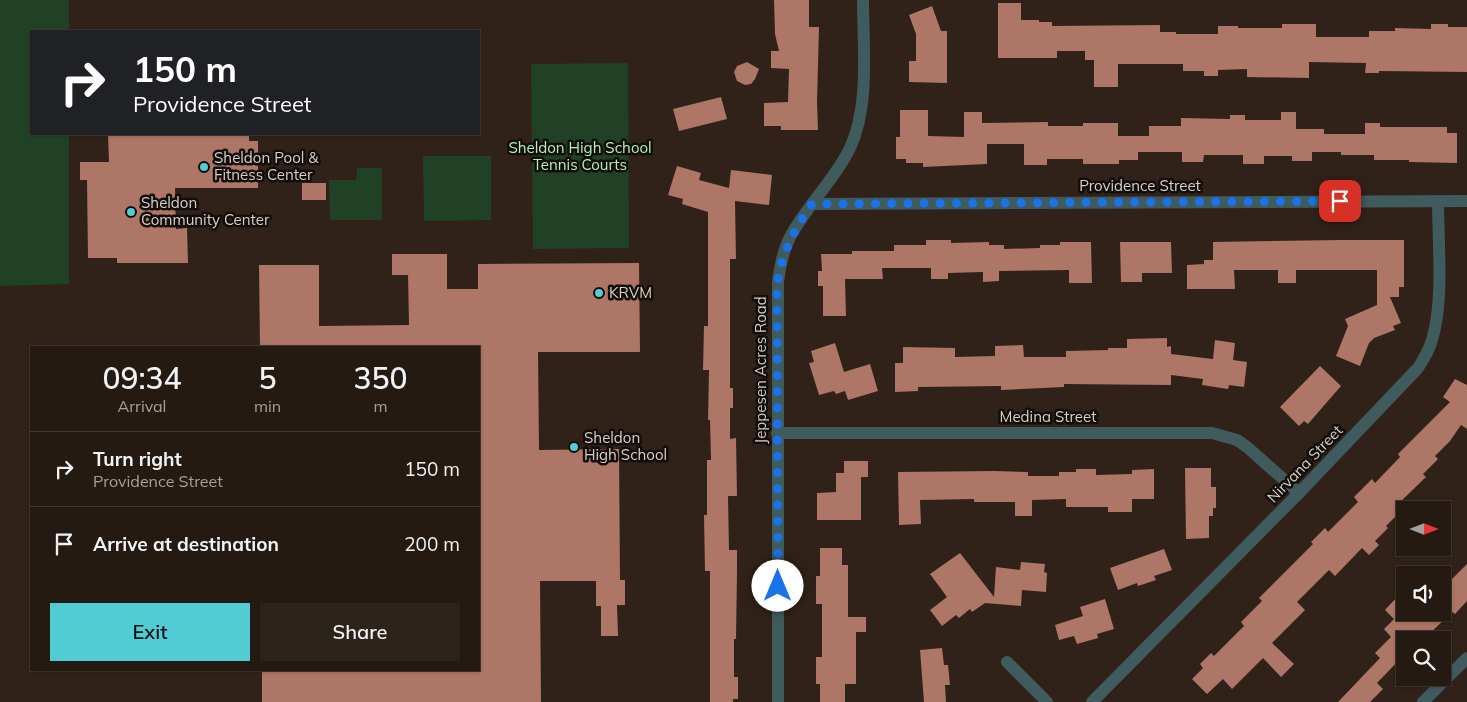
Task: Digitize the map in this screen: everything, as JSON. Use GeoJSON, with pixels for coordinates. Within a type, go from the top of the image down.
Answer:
{"type":"FeatureCollection","features":[{"type":"Feature","properties":{"kind":"street","name":"Jeppesen Acres Road"},"geometry":{"type":"LineString","coordinates":[[778,702],[778,282],[787,246],[795,229],[841,164],[856,131],[863,92],[863,0]]}},
{"type":"Feature","properties":{"kind":"street","name":"Nirvana Street"},"geometry":{"type":"LineString","coordinates":[[1092,702],[1299,493],[1418,368],[1428,350],[1436,323],[1439,294],[1438,201]]}},
{"type":"Feature","properties":{"kind":"street","name":"Providence Street"},"geometry":{"type":"LineString","coordinates":[[812,204],[1467,201]]}},
{"type":"Feature","properties":{"kind":"street","name":"Medina Street"},"geometry":{"type":"LineString","coordinates":[[777,432],[1212,433],[1237,440],[1299,493]]}},
{"type":"Feature","properties":{"kind":"street"},"geometry":{"type":"LineString","coordinates":[[1423,702],[1467,658]]}},
{"type":"Feature","properties":{"kind":"street"},"geometry":{"type":"LineString","coordinates":[[1007,662],[1047,702]]}},
{"type":"Feature","properties":{"kind":"green space"},"geometry":{"type":"Polygon","coordinates":[[[0,0],[69,0],[69,30],[30,30],[30,135],[69,135],[69,284],[0,286],[0,0]]]}},
{"type":"Feature","properties":{"kind":"green space","name":"Sheldon High School Tennis Courts"},"geometry":{"type":"Polygon","coordinates":[[[628,63],[629,248],[533,249],[531,64],[628,63]]]}},
{"type":"Feature","properties":{"kind":"green space"},"geometry":{"type":"Polygon","coordinates":[[[423,156],[491,156],[491,220],[424,221],[423,156]]]}},
{"type":"Feature","properties":{"kind":"green space"},"geometry":{"type":"Polygon","coordinates":[[[357,168],[382,168],[382,220],[330,220],[329,180],[356,180],[357,168]]]}},
{"type":"Feature","properties":{"kind":"building"},"geometry":{"type":"Polygon","coordinates":[[[774,0],[809,0],[809,27],[819,27],[818,130],[781,130],[781,126],[764,126],[764,103],[788,102],[789,69],[771,68],[771,51],[779,51],[775,34],[774,0]]]}},
{"type":"Feature","properties":{"kind":"building"},"geometry":{"type":"Polygon","coordinates":[[[998,3],[1021,3],[1021,20],[1052,22],[1052,26],[1160,25],[1160,32],[1176,32],[1176,34],[1218,34],[1218,26],[1282,28],[1282,24],[1316,24],[1316,37],[1369,37],[1369,31],[1395,31],[1395,28],[1431,29],[1431,24],[1448,24],[1448,27],[1467,27],[1467,72],[1379,71],[1379,73],[1365,73],[1366,63],[1309,62],[1309,78],[1247,77],[1247,69],[1218,70],[1218,76],[1204,76],[1204,71],[1183,71],[1183,64],[1118,64],[1118,87],[1094,87],[1094,60],[1085,60],[1085,51],[1057,51],[1057,58],[998,58],[998,3]]]}},
{"type":"Feature","properties":{"kind":"building"},"geometry":{"type":"Polygon","coordinates":[[[932,6],[941,31],[947,31],[947,83],[909,82],[909,61],[916,61],[916,34],[909,15],[932,6]]]}},
{"type":"Feature","properties":{"kind":"building"},"geometry":{"type":"Polygon","coordinates":[[[747,62],[759,69],[751,84],[745,85],[737,81],[734,72],[737,66],[747,62]]]}},
{"type":"Feature","properties":{"kind":"building"},"geometry":{"type":"Polygon","coordinates":[[[721,97],[727,119],[679,131],[673,109],[721,97]]]}},
{"type":"Feature","properties":{"kind":"building"},"geometry":{"type":"Polygon","coordinates":[[[900,110],[928,110],[928,136],[964,137],[964,112],[982,112],[982,123],[1048,122],[1048,126],[1083,126],[1083,123],[1118,123],[1118,136],[1149,136],[1149,126],[1181,126],[1181,118],[1230,119],[1230,115],[1245,115],[1245,120],[1281,120],[1281,112],[1296,112],[1296,129],[1324,129],[1324,134],[1365,134],[1365,123],[1380,123],[1380,127],[1447,127],[1447,133],[1457,133],[1457,163],[1374,160],[1374,155],[1341,155],[1341,152],[1312,152],[1312,161],[1292,161],[1292,156],[1264,156],[1264,164],[1243,164],[1243,155],[1204,155],[1203,162],[1182,162],[1182,152],[1138,152],[1138,160],[1119,160],[1119,164],[1083,164],[1083,159],[1047,159],[1047,165],[1024,165],[1024,144],[987,144],[987,164],[923,167],[923,163],[906,163],[906,159],[896,159],[896,137],[900,137],[900,110]]]}},
{"type":"Feature","properties":{"kind":"building"},"geometry":{"type":"Polygon","coordinates":[[[108,135],[249,135],[249,141],[258,141],[258,188],[175,188],[176,229],[187,228],[188,263],[117,263],[117,258],[88,258],[87,180],[80,180],[80,162],[109,162],[108,135]]]}},
{"type":"Feature","properties":{"kind":"building"},"geometry":{"type":"Polygon","coordinates":[[[677,166],[701,173],[699,180],[729,188],[731,170],[772,175],[769,205],[735,201],[736,259],[730,259],[730,388],[733,388],[733,408],[730,408],[730,439],[736,438],[737,496],[728,496],[729,550],[737,550],[734,677],[738,677],[738,699],[733,699],[733,702],[710,702],[710,571],[705,571],[704,515],[707,515],[707,460],[711,460],[710,420],[708,420],[709,370],[703,370],[704,326],[708,326],[708,212],[682,204],[683,199],[668,195],[677,166]]]}},
{"type":"Feature","properties":{"kind":"building"},"geometry":{"type":"Polygon","coordinates":[[[302,183],[326,183],[326,200],[302,200],[302,183]]]}},
{"type":"Feature","properties":{"kind":"building"},"geometry":{"type":"Polygon","coordinates":[[[926,240],[951,240],[951,243],[989,242],[989,245],[1004,245],[1004,249],[1040,248],[1040,245],[1060,245],[1060,242],[1091,242],[1092,283],[1069,283],[1069,270],[999,271],[999,281],[983,282],[983,272],[948,273],[948,279],[931,279],[931,268],[882,268],[883,279],[845,279],[846,316],[823,316],[823,286],[818,286],[818,271],[822,271],[821,254],[852,254],[852,251],[894,251],[894,245],[926,245],[926,240]]]}},
{"type":"Feature","properties":{"kind":"building"},"geometry":{"type":"Polygon","coordinates":[[[1404,240],[1404,287],[1399,287],[1399,297],[1390,297],[1401,323],[1393,326],[1395,330],[1374,338],[1369,343],[1360,366],[1336,356],[1348,326],[1345,319],[1377,305],[1377,270],[1296,270],[1296,283],[1278,283],[1278,270],[1234,270],[1235,289],[1187,289],[1187,265],[1204,264],[1204,260],[1213,260],[1213,242],[1404,240]]]}},
{"type":"Feature","properties":{"kind":"building"},"geometry":{"type":"Polygon","coordinates":[[[1120,242],[1171,242],[1172,273],[1142,273],[1142,282],[1121,282],[1120,242]]]}},
{"type":"Feature","properties":{"kind":"building","name":"Sheldon High School"},"geometry":{"type":"Polygon","coordinates":[[[392,254],[447,254],[447,289],[478,289],[478,264],[639,263],[640,352],[538,352],[539,450],[619,449],[620,580],[625,580],[625,605],[617,605],[618,636],[601,636],[601,606],[596,606],[596,581],[540,581],[541,702],[262,702],[262,671],[480,671],[480,346],[260,346],[259,265],[319,265],[319,326],[409,325],[408,275],[392,275],[392,254]]]}},
{"type":"Feature","properties":{"kind":"building"},"geometry":{"type":"Polygon","coordinates":[[[1167,338],[1167,347],[1171,346],[1171,354],[1213,359],[1215,340],[1235,343],[1233,360],[1247,362],[1244,387],[1229,385],[1228,389],[1202,385],[1203,379],[1171,375],[1171,385],[1064,384],[1064,387],[1001,390],[1001,386],[918,387],[918,391],[895,392],[895,363],[903,363],[903,347],[955,348],[955,357],[995,356],[995,346],[1023,345],[1024,357],[1066,357],[1066,351],[1127,348],[1127,339],[1167,338]]]}},
{"type":"Feature","properties":{"kind":"building"},"geometry":{"type":"Polygon","coordinates":[[[835,343],[844,372],[870,364],[878,391],[848,400],[845,391],[836,394],[834,391],[819,395],[809,363],[814,362],[811,351],[835,343]]]}},
{"type":"Feature","properties":{"kind":"building"},"geometry":{"type":"Polygon","coordinates":[[[1320,366],[1341,386],[1308,424],[1304,421],[1299,426],[1280,407],[1320,366]]]}},
{"type":"Feature","properties":{"kind":"building"},"geometry":{"type":"Polygon","coordinates":[[[1455,379],[1467,385],[1467,429],[1461,425],[1450,441],[1435,456],[1438,459],[1423,474],[1426,477],[1401,501],[1396,501],[1396,516],[1386,526],[1388,528],[1375,541],[1379,545],[1369,555],[1362,548],[1335,576],[1329,570],[1297,602],[1305,610],[1272,643],[1294,664],[1281,677],[1263,658],[1232,689],[1223,679],[1207,694],[1192,679],[1203,668],[1200,664],[1211,653],[1214,656],[1244,626],[1241,622],[1262,601],[1259,598],[1313,544],[1311,542],[1325,528],[1328,532],[1358,502],[1354,497],[1372,479],[1375,483],[1400,457],[1398,454],[1450,402],[1443,397],[1455,379]]]}},
{"type":"Feature","properties":{"kind":"building"},"geometry":{"type":"Polygon","coordinates":[[[844,461],[868,461],[868,477],[861,477],[861,520],[817,520],[817,493],[836,492],[836,473],[844,473],[844,461]]]}},
{"type":"Feature","properties":{"kind":"building"},"geometry":{"type":"Polygon","coordinates":[[[1185,468],[1211,468],[1211,487],[1216,487],[1216,508],[1213,508],[1213,516],[1209,516],[1209,538],[1186,539],[1185,468]]]}},
{"type":"Feature","properties":{"kind":"building"},"geometry":{"type":"Polygon","coordinates":[[[1076,469],[1096,469],[1096,475],[1132,474],[1132,470],[1154,469],[1154,499],[1132,499],[1132,512],[1108,512],[1108,507],[1066,507],[1066,499],[1032,500],[1032,516],[1015,516],[1015,502],[974,502],[974,499],[920,500],[921,524],[899,525],[898,472],[995,471],[1028,472],[1028,476],[1059,476],[1059,472],[1076,472],[1076,469]]]}},
{"type":"Feature","properties":{"kind":"building"},"geometry":{"type":"Polygon","coordinates":[[[820,548],[842,548],[842,565],[848,565],[848,617],[866,617],[866,632],[856,632],[856,684],[845,684],[845,702],[820,702],[820,684],[816,684],[816,657],[822,657],[822,604],[816,604],[816,576],[820,576],[820,548]]]}},
{"type":"Feature","properties":{"kind":"building"},"geometry":{"type":"Polygon","coordinates":[[[1164,549],[1172,570],[1154,576],[1156,580],[1138,586],[1137,583],[1118,590],[1110,568],[1164,549]]]}},
{"type":"Feature","properties":{"kind":"building"},"geometry":{"type":"Polygon","coordinates":[[[960,553],[994,597],[996,567],[1020,570],[1021,562],[1045,564],[1044,572],[1047,573],[1046,592],[1022,590],[1021,606],[985,603],[972,612],[970,609],[959,618],[956,615],[942,626],[930,610],[947,597],[930,574],[960,553]]]}},
{"type":"Feature","properties":{"kind":"building"},"geometry":{"type":"Polygon","coordinates":[[[1467,564],[1467,601],[1455,614],[1451,613],[1451,580],[1467,564]]]}},
{"type":"Feature","properties":{"kind":"building"},"geometry":{"type":"Polygon","coordinates":[[[1396,598],[1396,621],[1443,621],[1432,631],[1396,631],[1396,663],[1377,683],[1383,689],[1370,702],[1338,702],[1380,658],[1375,653],[1391,637],[1384,629],[1394,619],[1385,610],[1396,598]]]}},
{"type":"Feature","properties":{"kind":"building"},"geometry":{"type":"Polygon","coordinates":[[[1105,599],[1114,629],[1097,634],[1098,638],[1077,644],[1074,636],[1059,640],[1055,625],[1083,616],[1080,607],[1105,599]]]}},
{"type":"Feature","properties":{"kind":"building"},"geometry":{"type":"Polygon","coordinates":[[[942,648],[944,665],[948,665],[950,685],[945,685],[946,702],[924,702],[920,650],[942,648]]]}},
{"type":"Feature","properties":{"kind":"place","name":"Sheldon Pool & Fitness Center"},"geometry":{"type":"Point","coordinates":[204,167]}},
{"type":"Feature","properties":{"kind":"place","name":"Sheldon Community Center"},"geometry":{"type":"Point","coordinates":[131,212]}},
{"type":"Feature","properties":{"kind":"place","name":"KRVM"},"geometry":{"type":"Point","coordinates":[599,293]}},
{"type":"Feature","properties":{"kind":"place","name":"Sheldon High School"},"geometry":{"type":"Point","coordinates":[574,447]}},
{"type":"Feature","properties":{"kind":"route"},"geometry":{"type":"LineString","coordinates":[[778,586],[777,288],[780,265],[790,237],[812,204],[1340,201]]}}]}
